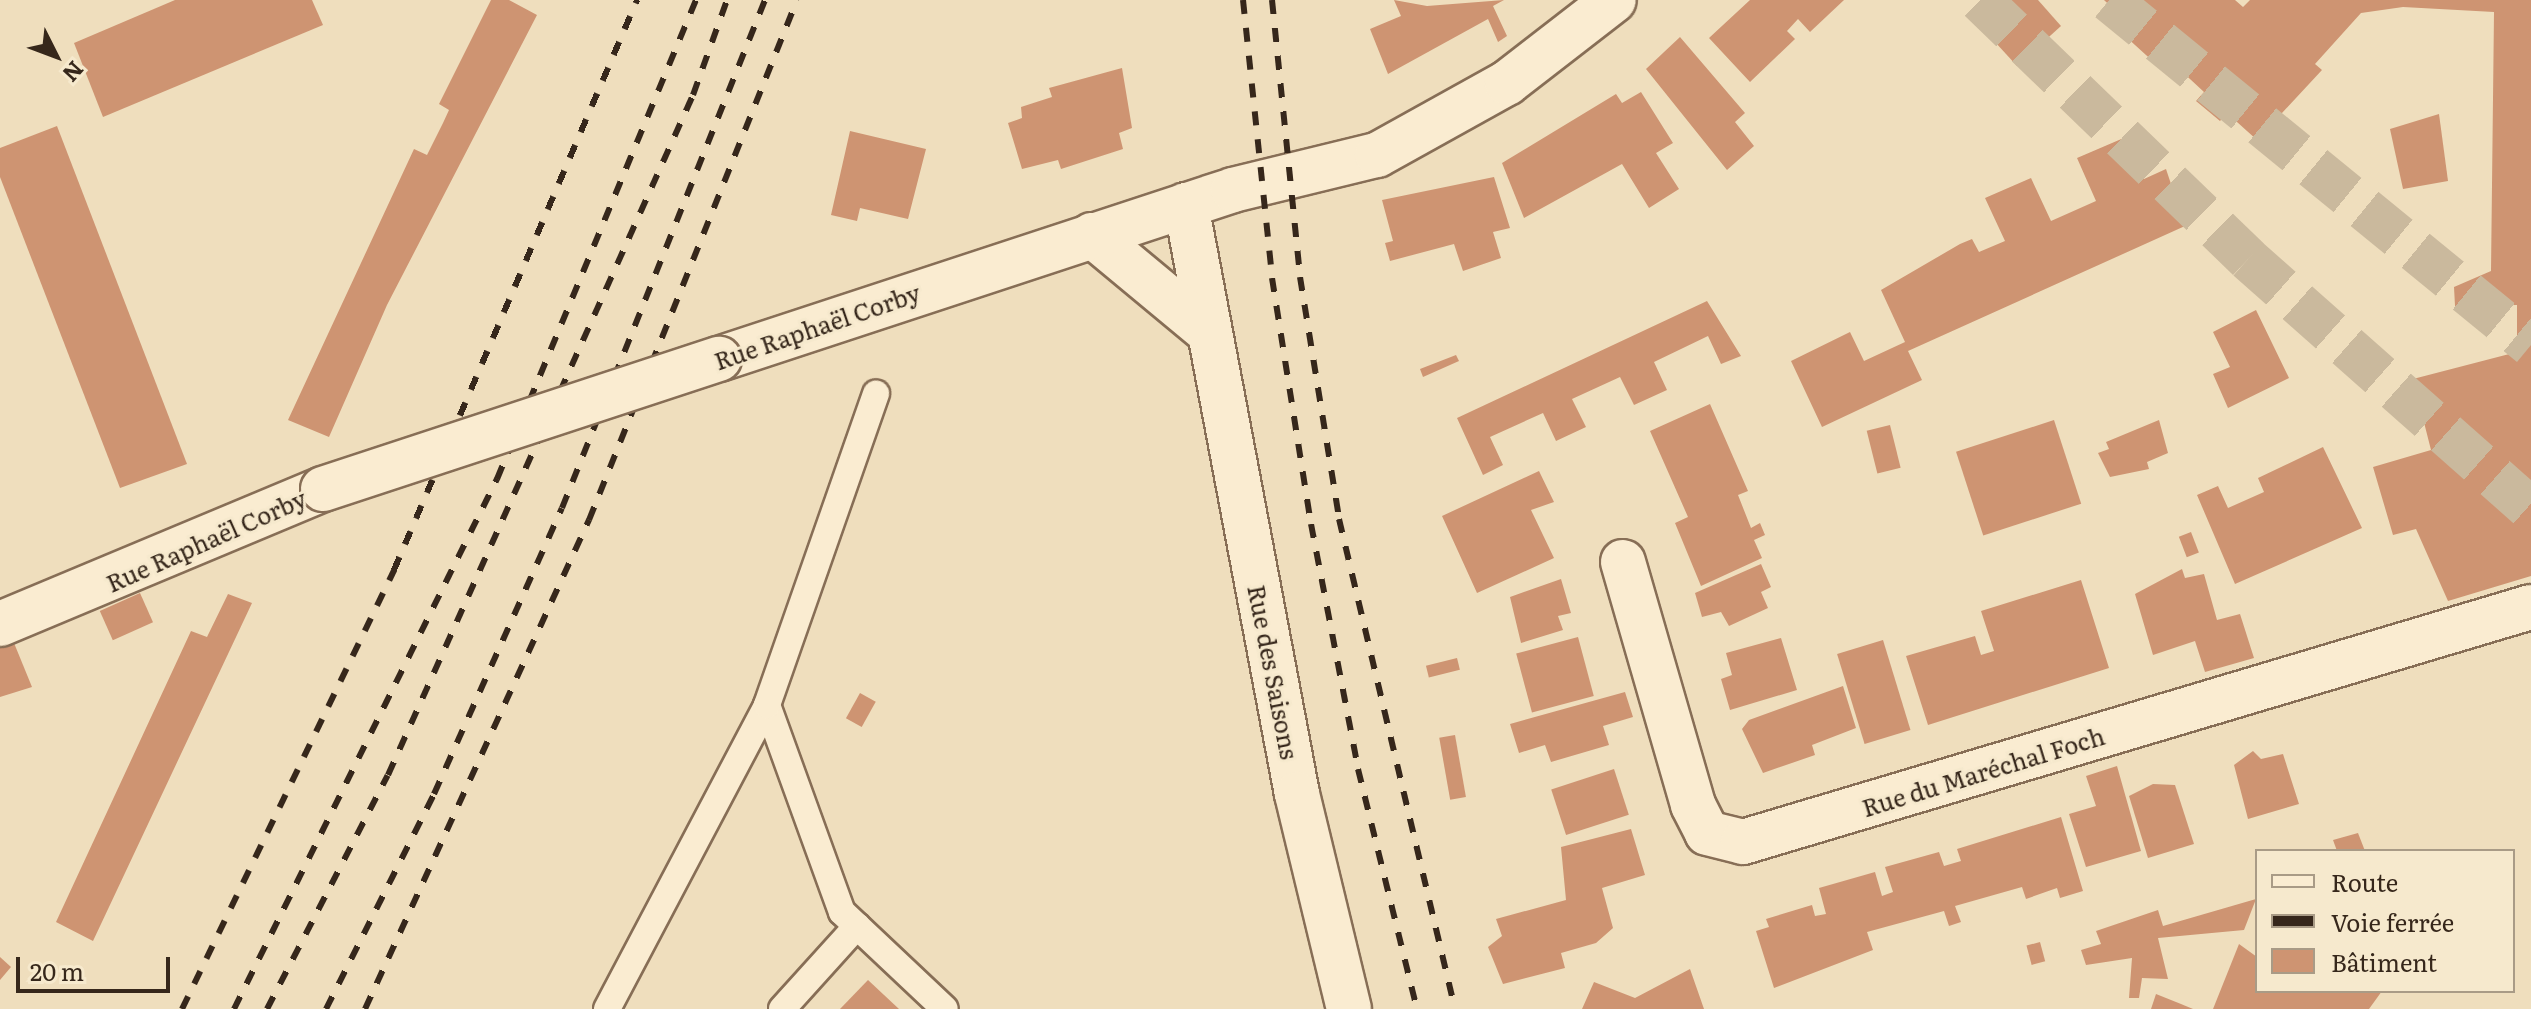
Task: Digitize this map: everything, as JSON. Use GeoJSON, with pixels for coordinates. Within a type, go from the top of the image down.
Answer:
{"type":"FeatureCollection","features":[{"type":"Feature","properties":{"kind":"street","name":"Rue Raphaël Corby"},"geometry":{"type":"LineString","coordinates":[[0,624],[323,489],[1011,259],[1186,205],[1403,145],[1507,83],[1614,0]]}},
{"type":"Feature","properties":{"kind":"street","name":"Rue des Saisons"},"geometry":{"type":"LineString","coordinates":[[1186,205],[1297,794],[1349,1009]]}},
{"type":"Feature","properties":{"kind":"street"},"geometry":{"type":"LineString","coordinates":[[1092,235],[1210,333]]}},
{"type":"Feature","properties":{"kind":"street","name":"Rue du Maréchal Foch"},"geometry":{"type":"LineString","coordinates":[[1623,562],[1693,805],[1707,833],[1743,842],[2531,607]]}},
{"type":"Feature","properties":{"kind":"lane"},"geometry":{"type":"LineString","coordinates":[[607,1009],[767,705],[876,394]]}},
{"type":"Feature","properties":{"kind":"lane"},"geometry":{"type":"LineString","coordinates":[[767,705],[842,912],[945,1009]]}},
{"type":"Feature","properties":{"kind":"lane"},"geometry":{"type":"LineString","coordinates":[[782,1009],[857,926]]}},
{"type":"Feature","properties":{"kind":"building"},"geometry":{"type":"Polygon","coordinates":[[[175,0],[312,0],[323,25],[103,117],[74,43],[175,0]]]}},
{"type":"Feature","properties":{"kind":"building"},"geometry":{"type":"Polygon","coordinates":[[[491,0],[509,0],[537,15],[387,305],[329,437],[288,420],[414,149],[427,155],[443,123],[449,110],[439,104],[491,0]]]}},
{"type":"Feature","properties":{"kind":"building"},"geometry":{"type":"Polygon","coordinates":[[[1394,0],[1427,6],[1504,0],[1493,6],[1507,36],[1498,42],[1488,19],[1388,74],[1370,29],[1401,16],[1394,0]]]}},
{"type":"Feature","properties":{"kind":"building"},"geometry":{"type":"Polygon","coordinates":[[[1750,0],[1844,0],[1810,32],[1798,19],[1787,31],[1795,39],[1750,82],[1709,38],[1750,0]]]}},
{"type":"Feature","properties":{"kind":"building"},"geometry":{"type":"Polygon","coordinates":[[[1993,0],[2038,0],[2061,26],[2017,66],[1973,18],[1993,0]]]}},
{"type":"Feature","properties":{"kind":"building"},"geometry":{"type":"Polygon","coordinates":[[[2104,0],[2235,0],[2243,7],[2250,0],[2531,0],[2531,576],[2448,601],[2416,529],[2393,535],[2373,467],[2431,450],[2413,379],[2517,352],[2517,305],[2455,306],[2454,287],[2491,271],[2494,12],[2403,7],[2361,13],[2315,64],[2322,70],[2257,140],[2227,113],[2220,121],[2196,101],[2204,92],[2176,66],[2168,75],[2113,25],[2121,16],[2104,0]]]}},
{"type":"Feature","properties":{"kind":"building"},"geometry":{"type":"Polygon","coordinates":[[[1680,37],[1745,113],[1735,122],[1754,146],[1727,170],[1646,69],[1680,37]]]}},
{"type":"Feature","properties":{"kind":"building"},"geometry":{"type":"Polygon","coordinates":[[[1122,68],[1132,128],[1119,133],[1123,149],[1061,169],[1058,160],[1022,169],[1008,123],[1022,118],[1021,107],[1052,97],[1049,88],[1122,68]]]}},
{"type":"Feature","properties":{"kind":"building"},"geometry":{"type":"Polygon","coordinates":[[[1641,92],[1673,143],[1656,153],[1679,189],[1649,208],[1622,164],[1524,218],[1502,163],[1616,94],[1622,103],[1641,92]]]}},
{"type":"Feature","properties":{"kind":"building"},"geometry":{"type":"Polygon","coordinates":[[[2439,114],[2448,181],[2403,189],[2390,129],[2439,114]]]}},
{"type":"Feature","properties":{"kind":"building"},"geometry":{"type":"Polygon","coordinates":[[[57,126],[187,464],[120,488],[0,177],[0,148],[57,126]]]}},
{"type":"Feature","properties":{"kind":"building"},"geometry":{"type":"Polygon","coordinates":[[[850,131],[926,149],[908,219],[860,208],[857,221],[831,215],[850,131]]]}},
{"type":"Feature","properties":{"kind":"building"},"geometry":{"type":"Polygon","coordinates":[[[2126,137],[2144,179],[2166,169],[2185,226],[1908,351],[1922,380],[1822,427],[1791,361],[1850,332],[1864,361],[1905,342],[1881,290],[1972,239],[1979,252],[2005,241],[1985,198],[2031,178],[2051,221],[2096,201],[2077,158],[2126,137]]]}},
{"type":"Feature","properties":{"kind":"building"},"geometry":{"type":"Polygon","coordinates":[[[1494,177],[1510,228],[1493,232],[1501,258],[1463,271],[1454,244],[1390,261],[1385,243],[1393,241],[1382,200],[1494,177]]]}},
{"type":"Feature","properties":{"kind":"building"},"geometry":{"type":"Polygon","coordinates":[[[1707,301],[1741,356],[1721,364],[1708,336],[1654,362],[1667,390],[1634,405],[1620,377],[1572,399],[1586,427],[1556,441],[1543,413],[1490,437],[1503,465],[1483,475],[1457,418],[1707,301]]]}},
{"type":"Feature","properties":{"kind":"building"},"geometry":{"type":"Polygon","coordinates":[[[2256,310],[2289,378],[2228,408],[2213,374],[2230,367],[2213,332],[2256,310]]]}},
{"type":"Feature","properties":{"kind":"building"},"geometry":{"type":"Polygon","coordinates":[[[1456,355],[1459,361],[1423,377],[1420,369],[1456,355]]]}},
{"type":"Feature","properties":{"kind":"building"},"geometry":{"type":"Polygon","coordinates":[[[1710,404],[1748,491],[1738,495],[1751,528],[1760,523],[1765,535],[1754,540],[1762,558],[1701,586],[1675,523],[1688,517],[1650,431],[1710,404]]]}},
{"type":"Feature","properties":{"kind":"building"},"geometry":{"type":"Polygon","coordinates":[[[2054,420],[2081,504],[1983,536],[1956,452],[2054,420]]]}},
{"type":"Feature","properties":{"kind":"building"},"geometry":{"type":"Polygon","coordinates":[[[2159,420],[2168,453],[2147,462],[2149,469],[2110,477],[2098,453],[2109,449],[2106,442],[2159,420]]]}},
{"type":"Feature","properties":{"kind":"building"},"geometry":{"type":"Polygon","coordinates":[[[1890,425],[1901,468],[1877,473],[1867,431],[1890,425]]]}},
{"type":"Feature","properties":{"kind":"building"},"geometry":{"type":"Polygon","coordinates":[[[2323,447],[2362,528],[2235,584],[2197,495],[2218,486],[2228,508],[2264,492],[2258,478],[2323,447]]]}},
{"type":"Feature","properties":{"kind":"building"},"geometry":{"type":"Polygon","coordinates":[[[1539,471],[1554,502],[1531,510],[1554,558],[1477,593],[1442,516],[1539,471]]]}},
{"type":"Feature","properties":{"kind":"building"},"geometry":{"type":"Polygon","coordinates":[[[2191,532],[2199,553],[2187,557],[2179,537],[2191,532]]]}},
{"type":"Feature","properties":{"kind":"building"},"geometry":{"type":"Polygon","coordinates":[[[1761,564],[1771,587],[1761,592],[1768,608],[1729,626],[1721,612],[1702,617],[1695,593],[1761,564]]]}},
{"type":"Feature","properties":{"kind":"building"},"geometry":{"type":"Polygon","coordinates":[[[2182,569],[2185,578],[2204,574],[2217,620],[2240,614],[2254,658],[2205,672],[2195,641],[2153,655],[2135,594],[2182,569]]]}},
{"type":"Feature","properties":{"kind":"building"},"geometry":{"type":"Polygon","coordinates":[[[1561,579],[1571,613],[1558,616],[1563,630],[1521,643],[1510,597],[1561,579]]]}},
{"type":"Feature","properties":{"kind":"building"},"geometry":{"type":"Polygon","coordinates":[[[2081,580],[2109,668],[1928,725],[1906,656],[1975,636],[1981,655],[1994,651],[1981,611],[2081,580]]]}},
{"type":"Feature","properties":{"kind":"building"},"geometry":{"type":"Polygon","coordinates":[[[140,593],[153,622],[113,640],[100,611],[140,593]]]}},
{"type":"Feature","properties":{"kind":"building"},"geometry":{"type":"Polygon","coordinates":[[[228,594],[252,603],[93,941],[56,922],[191,631],[207,637],[228,594]]]}},
{"type":"Feature","properties":{"kind":"building"},"geometry":{"type":"Polygon","coordinates":[[[1578,637],[1594,696],[1532,712],[1516,654],[1578,637]]]}},
{"type":"Feature","properties":{"kind":"building"},"geometry":{"type":"Polygon","coordinates":[[[1781,638],[1797,690],[1730,710],[1721,679],[1732,675],[1726,653],[1781,638]]]}},
{"type":"Feature","properties":{"kind":"building"},"geometry":{"type":"Polygon","coordinates":[[[1883,640],[1910,730],[1865,744],[1837,654],[1883,640]]]}},
{"type":"Feature","properties":{"kind":"building"},"geometry":{"type":"Polygon","coordinates":[[[14,643],[32,687],[0,697],[0,648],[14,643]]]}},
{"type":"Feature","properties":{"kind":"building"},"geometry":{"type":"Polygon","coordinates":[[[1457,658],[1460,670],[1429,677],[1426,666],[1457,658]]]}},
{"type":"Feature","properties":{"kind":"building"},"geometry":{"type":"Polygon","coordinates":[[[1843,686],[1856,728],[1812,745],[1815,755],[1763,773],[1742,729],[1749,720],[1843,686]]]}},
{"type":"Feature","properties":{"kind":"building"},"geometry":{"type":"Polygon","coordinates":[[[1625,692],[1633,717],[1603,726],[1609,745],[1551,762],[1545,745],[1519,753],[1510,724],[1625,692]]]}},
{"type":"Feature","properties":{"kind":"building"},"geometry":{"type":"Polygon","coordinates":[[[860,693],[876,702],[862,727],[846,718],[860,693]]]}},
{"type":"Feature","properties":{"kind":"building"},"geometry":{"type":"Polygon","coordinates":[[[1455,735],[1466,797],[1450,800],[1439,738],[1455,735]]]}},
{"type":"Feature","properties":{"kind":"building"},"geometry":{"type":"Polygon","coordinates":[[[2253,751],[2261,759],[2283,754],[2299,804],[2248,819],[2234,765],[2253,751]]]}},
{"type":"Feature","properties":{"kind":"building"},"geometry":{"type":"Polygon","coordinates":[[[2117,766],[2141,851],[2086,867],[2069,814],[2096,806],[2086,776],[2117,766]]]}},
{"type":"Feature","properties":{"kind":"building"},"geometry":{"type":"Polygon","coordinates":[[[1614,769],[1629,815],[1566,835],[1551,789],[1614,769]]]}},
{"type":"Feature","properties":{"kind":"building"},"geometry":{"type":"Polygon","coordinates":[[[2153,784],[2175,785],[2194,844],[2148,858],[2129,796],[2153,784]]]}},
{"type":"Feature","properties":{"kind":"building"},"geometry":{"type":"Polygon","coordinates":[[[2061,817],[2083,891],[2060,898],[2057,888],[2026,899],[2022,887],[1955,906],[1961,922],[1949,926],[1944,911],[1867,932],[1873,950],[1774,988],[1756,931],[1769,927],[1766,919],[1812,905],[1815,916],[1826,914],[1819,888],[1875,872],[1882,896],[1893,892],[1885,867],[1939,852],[1944,866],[1961,861],[1957,849],[2061,817]]]}},
{"type":"Feature","properties":{"kind":"building"},"geometry":{"type":"Polygon","coordinates":[[[1631,829],[1645,875],[1602,888],[1613,928],[1596,943],[1561,953],[1565,968],[1503,984],[1488,947],[1502,936],[1496,919],[1566,900],[1561,847],[1631,829]]]}},
{"type":"Feature","properties":{"kind":"building"},"geometry":{"type":"Polygon","coordinates":[[[2358,833],[2364,849],[2336,849],[2333,840],[2358,833]]]}},
{"type":"Feature","properties":{"kind":"building"},"geometry":{"type":"Polygon","coordinates":[[[2255,899],[2244,930],[2158,938],[2168,979],[2142,978],[2139,998],[2129,998],[2132,958],[2086,965],[2081,950],[2101,944],[2096,931],[2158,910],[2163,926],[2255,899]]]}},
{"type":"Feature","properties":{"kind":"building"},"geometry":{"type":"Polygon","coordinates":[[[2040,942],[2045,961],[2032,965],[2026,946],[2040,942]]]}},
{"type":"Feature","properties":{"kind":"building"},"geometry":{"type":"Polygon","coordinates":[[[2239,944],[2255,956],[2255,993],[2381,993],[2369,1009],[2213,1009],[2239,944]]]}},
{"type":"Feature","properties":{"kind":"building"},"geometry":{"type":"Polygon","coordinates":[[[0,957],[11,967],[0,980],[0,957]]]}},
{"type":"Feature","properties":{"kind":"building"},"geometry":{"type":"Polygon","coordinates":[[[1690,969],[1704,1009],[1582,1009],[1594,982],[1635,998],[1690,969]]]}},
{"type":"Feature","properties":{"kind":"building"},"geometry":{"type":"Polygon","coordinates":[[[868,980],[899,1009],[840,1009],[868,980]]]}},
{"type":"Feature","properties":{"kind":"building"},"geometry":{"type":"Polygon","coordinates":[[[2156,994],[2181,1004],[2193,1009],[2151,1009],[2156,994]]]}},
{"type":"Feature","properties":{"kind":"tunnel"},"geometry":{"type":"LineString","coordinates":[[1980,0],[2248,259],[2531,509]]}},
{"type":"Feature","properties":{"kind":"tunnel"},"geometry":{"type":"LineString","coordinates":[[2109,0],[2531,345]]}},
{"type":"Feature","properties":{"kind":"railway"},"geometry":{"type":"LineString","coordinates":[[182,1009],[394,570],[637,0]]}},
{"type":"Feature","properties":{"kind":"railway"},"geometry":{"type":"LineString","coordinates":[[234,1009],[497,479],[696,0]]}},
{"type":"Feature","properties":{"kind":"railway"},"geometry":{"type":"LineString","coordinates":[[267,1009],[388,775],[693,95],[727,0]]}},
{"type":"Feature","properties":{"kind":"railway"},"geometry":{"type":"LineString","coordinates":[[326,1009],[434,794],[562,508],[765,0]]}},
{"type":"Feature","properties":{"kind":"railway"},"geometry":{"type":"LineString","coordinates":[[365,1009],[589,520],[797,0]]}},
{"type":"Feature","properties":{"kind":"railway"},"geometry":{"type":"LineString","coordinates":[[1243,0],[1272,278],[1311,524],[1358,769],[1417,1009]]}},
{"type":"Feature","properties":{"kind":"railway"},"geometry":{"type":"LineString","coordinates":[[1272,0],[1300,277],[1339,519],[1455,1009]]}}]}
